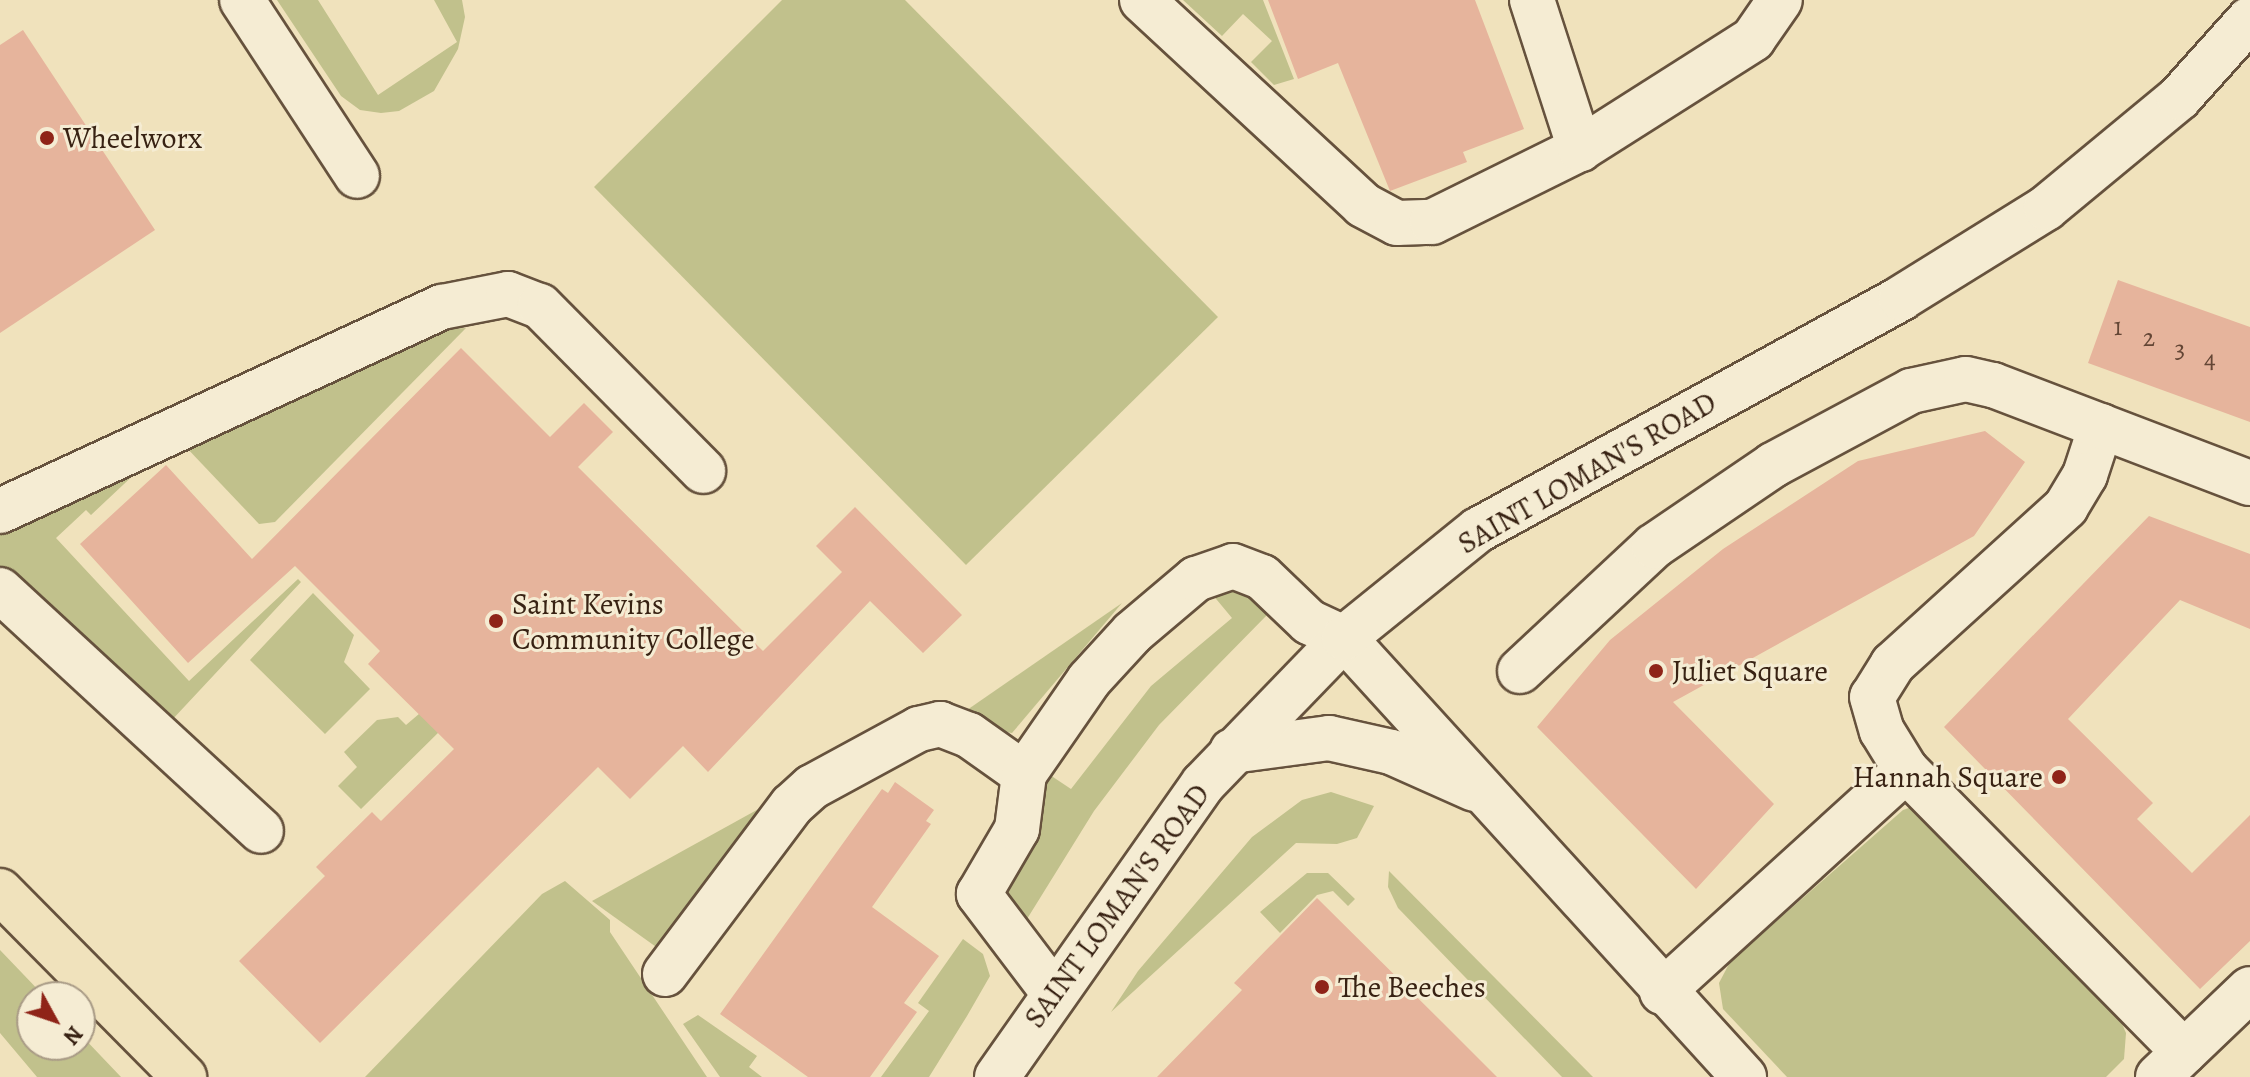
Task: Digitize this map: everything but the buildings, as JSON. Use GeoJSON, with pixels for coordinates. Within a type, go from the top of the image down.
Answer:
{"type":"FeatureCollection","features":[{"type":"Feature","properties":{"kind":"main road"},"geometry":{"type":"LineString","coordinates":[[0,891],[184,1077]]}},
{"type":"Feature","properties":{"kind":"street"},"geometry":{"type":"LineString","coordinates":[[242,0],[357,176]]}},
{"type":"Feature","properties":{"kind":"street"},"geometry":{"type":"LineString","coordinates":[[1142,0],[1363,205],[1397,223],[1432,222],[1580,149],[1753,39],[1780,0]]}},
{"type":"Feature","properties":{"kind":"street"},"geometry":{"type":"LineString","coordinates":[[1532,0],[1580,149]]}},
{"type":"Feature","properties":{"kind":"street","name":"SAINT LOMAN'S ROAD"},"geometry":{"type":"LineString","coordinates":[[997,1077],[1161,837],[1232,751],[1344,638],[1478,530],[1901,298],[2046,208],[2179,98],[2250,19]]}},
{"type":"Feature","properties":{"kind":"street"},"geometry":{"type":"LineString","coordinates":[[0,511],[442,307],[508,294],[540,306],[703,471]]}},
{"type":"Feature","properties":{"kind":"street"},"geometry":{"type":"LineString","coordinates":[[1520,671],[1654,546],[1773,465],[1911,391],[1966,379],[2250,483]]}},
{"type":"Feature","properties":{"kind":"street"},"geometry":{"type":"LineString","coordinates":[[2101,426],[2085,475],[2066,507],[1893,664],[1872,697],[1882,731],[1906,770],[2171,1064],[2250,989]]}},
{"type":"Feature","properties":{"kind":"street"},"geometry":{"type":"LineString","coordinates":[[1053,992],[979,894],[985,877],[1017,829],[1024,774],[1110,656],[1175,595],[1217,568],[1250,569],[1309,622],[1344,638],[1662,992],[1744,1077]]}},
{"type":"Feature","properties":{"kind":"street"},"geometry":{"type":"LineString","coordinates":[[0,590],[261,831]]}},
{"type":"Feature","properties":{"kind":"street"},"geometry":{"type":"LineString","coordinates":[[665,974],[792,805],[812,787],[919,729],[940,724],[969,735],[1024,774]]}},
{"type":"Feature","properties":{"kind":"street"},"geometry":{"type":"LineString","coordinates":[[1232,751],[1329,738],[1391,752],[1488,795]]}},
{"type":"Feature","properties":{"kind":"street"},"geometry":{"type":"LineString","coordinates":[[1662,992],[1906,770]]}},
{"type":"Feature","properties":{"kind":"green space"},"geometry":{"type":"Polygon","coordinates":[[[277,0],[318,0],[378,95],[457,42],[434,0],[462,0],[465,17],[458,49],[434,91],[399,111],[381,113],[360,110],[341,96],[277,0]]]}},
{"type":"Feature","properties":{"kind":"green space"},"geometry":{"type":"Polygon","coordinates":[[[782,0],[905,0],[1218,317],[966,565],[594,187],[782,0]]]}},
{"type":"Feature","properties":{"kind":"green space"},"geometry":{"type":"Polygon","coordinates":[[[1183,0],[1263,0],[1294,79],[1274,85],[1251,62],[1272,41],[1243,14],[1222,36],[1183,0]]]}},
{"type":"Feature","properties":{"kind":"green space"},"geometry":{"type":"Polygon","coordinates":[[[466,328],[275,522],[259,524],[184,445],[446,329],[466,328]]]}},
{"type":"Feature","properties":{"kind":"green space"},"geometry":{"type":"Polygon","coordinates":[[[140,469],[91,515],[86,510],[56,538],[189,681],[298,579],[301,582],[171,721],[0,567],[0,529],[140,469]]]}},
{"type":"Feature","properties":{"kind":"green space"},"geometry":{"type":"Polygon","coordinates":[[[1244,591],[1267,615],[1159,725],[1094,811],[1027,919],[1004,899],[1042,820],[1047,773],[1071,789],[1151,686],[1232,618],[1212,594],[1244,591]]]}},
{"type":"Feature","properties":{"kind":"green space"},"geometry":{"type":"Polygon","coordinates":[[[313,593],[354,635],[344,662],[370,689],[325,734],[250,660],[313,593]]]}},
{"type":"Feature","properties":{"kind":"green space"},"geometry":{"type":"Polygon","coordinates":[[[1122,603],[1012,733],[992,730],[967,710],[1122,603]]]}},
{"type":"Feature","properties":{"kind":"green space"},"geometry":{"type":"Polygon","coordinates":[[[426,708],[445,726],[361,809],[338,786],[357,767],[344,752],[377,720],[398,717],[406,725],[426,708]]]}},
{"type":"Feature","properties":{"kind":"green space"},"geometry":{"type":"Polygon","coordinates":[[[1331,792],[1374,806],[1357,838],[1337,844],[1296,843],[1111,1012],[1138,971],[1252,837],[1302,800],[1331,792]]]}},
{"type":"Feature","properties":{"kind":"green space"},"geometry":{"type":"Polygon","coordinates":[[[1917,805],[2114,1005],[2126,1033],[2124,1059],[2106,1077],[1787,1077],[1723,1009],[1719,983],[1730,962],[1903,810],[1917,805]]]}},
{"type":"Feature","properties":{"kind":"green space"},"geometry":{"type":"Polygon","coordinates":[[[764,806],[659,949],[592,901],[764,806]]]}},
{"type":"Feature","properties":{"kind":"green space"},"geometry":{"type":"Polygon","coordinates":[[[1389,871],[1593,1077],[1562,1077],[1398,908],[1388,887],[1389,871]]]}},
{"type":"Feature","properties":{"kind":"green space"},"geometry":{"type":"Polygon","coordinates":[[[1307,873],[1328,873],[1355,899],[1348,906],[1333,891],[1317,895],[1280,933],[1260,912],[1307,873]]]}},
{"type":"Feature","properties":{"kind":"green space"},"geometry":{"type":"Polygon","coordinates":[[[565,881],[610,920],[610,932],[707,1077],[365,1077],[542,894],[565,881]]]}},
{"type":"Feature","properties":{"kind":"green space"},"geometry":{"type":"Polygon","coordinates":[[[963,939],[983,954],[990,976],[967,1016],[929,1077],[881,1077],[929,1011],[918,1003],[963,939]]]}},
{"type":"Feature","properties":{"kind":"green space"},"geometry":{"type":"Polygon","coordinates":[[[0,950],[30,981],[16,981],[16,1052],[0,1033],[0,950]]]}},
{"type":"Feature","properties":{"kind":"green space"},"geometry":{"type":"Polygon","coordinates":[[[698,1015],[757,1056],[749,1067],[762,1077],[720,1077],[683,1024],[698,1015]]]}},
{"type":"Feature","properties":{"kind":"green space"},"geometry":{"type":"Polygon","coordinates":[[[96,1051],[121,1077],[37,1077],[24,1061],[96,1061],[96,1051]]]}},
{"type":"Feature","properties":{"kind":"place","name":"Wheelworx"},"geometry":{"type":"Point","coordinates":[47,138]}},
{"type":"Feature","properties":{"kind":"place","name":"Saint Kevins Community College"},"geometry":{"type":"Point","coordinates":[496,621]}},
{"type":"Feature","properties":{"kind":"place","name":"Juliet Square"},"geometry":{"type":"Point","coordinates":[1656,671]}},
{"type":"Feature","properties":{"kind":"place","name":"Hannah Square"},"geometry":{"type":"Point","coordinates":[2059,777]}},
{"type":"Feature","properties":{"kind":"place","name":"The Beeches"},"geometry":{"type":"Point","coordinates":[1322,987]}}]}
